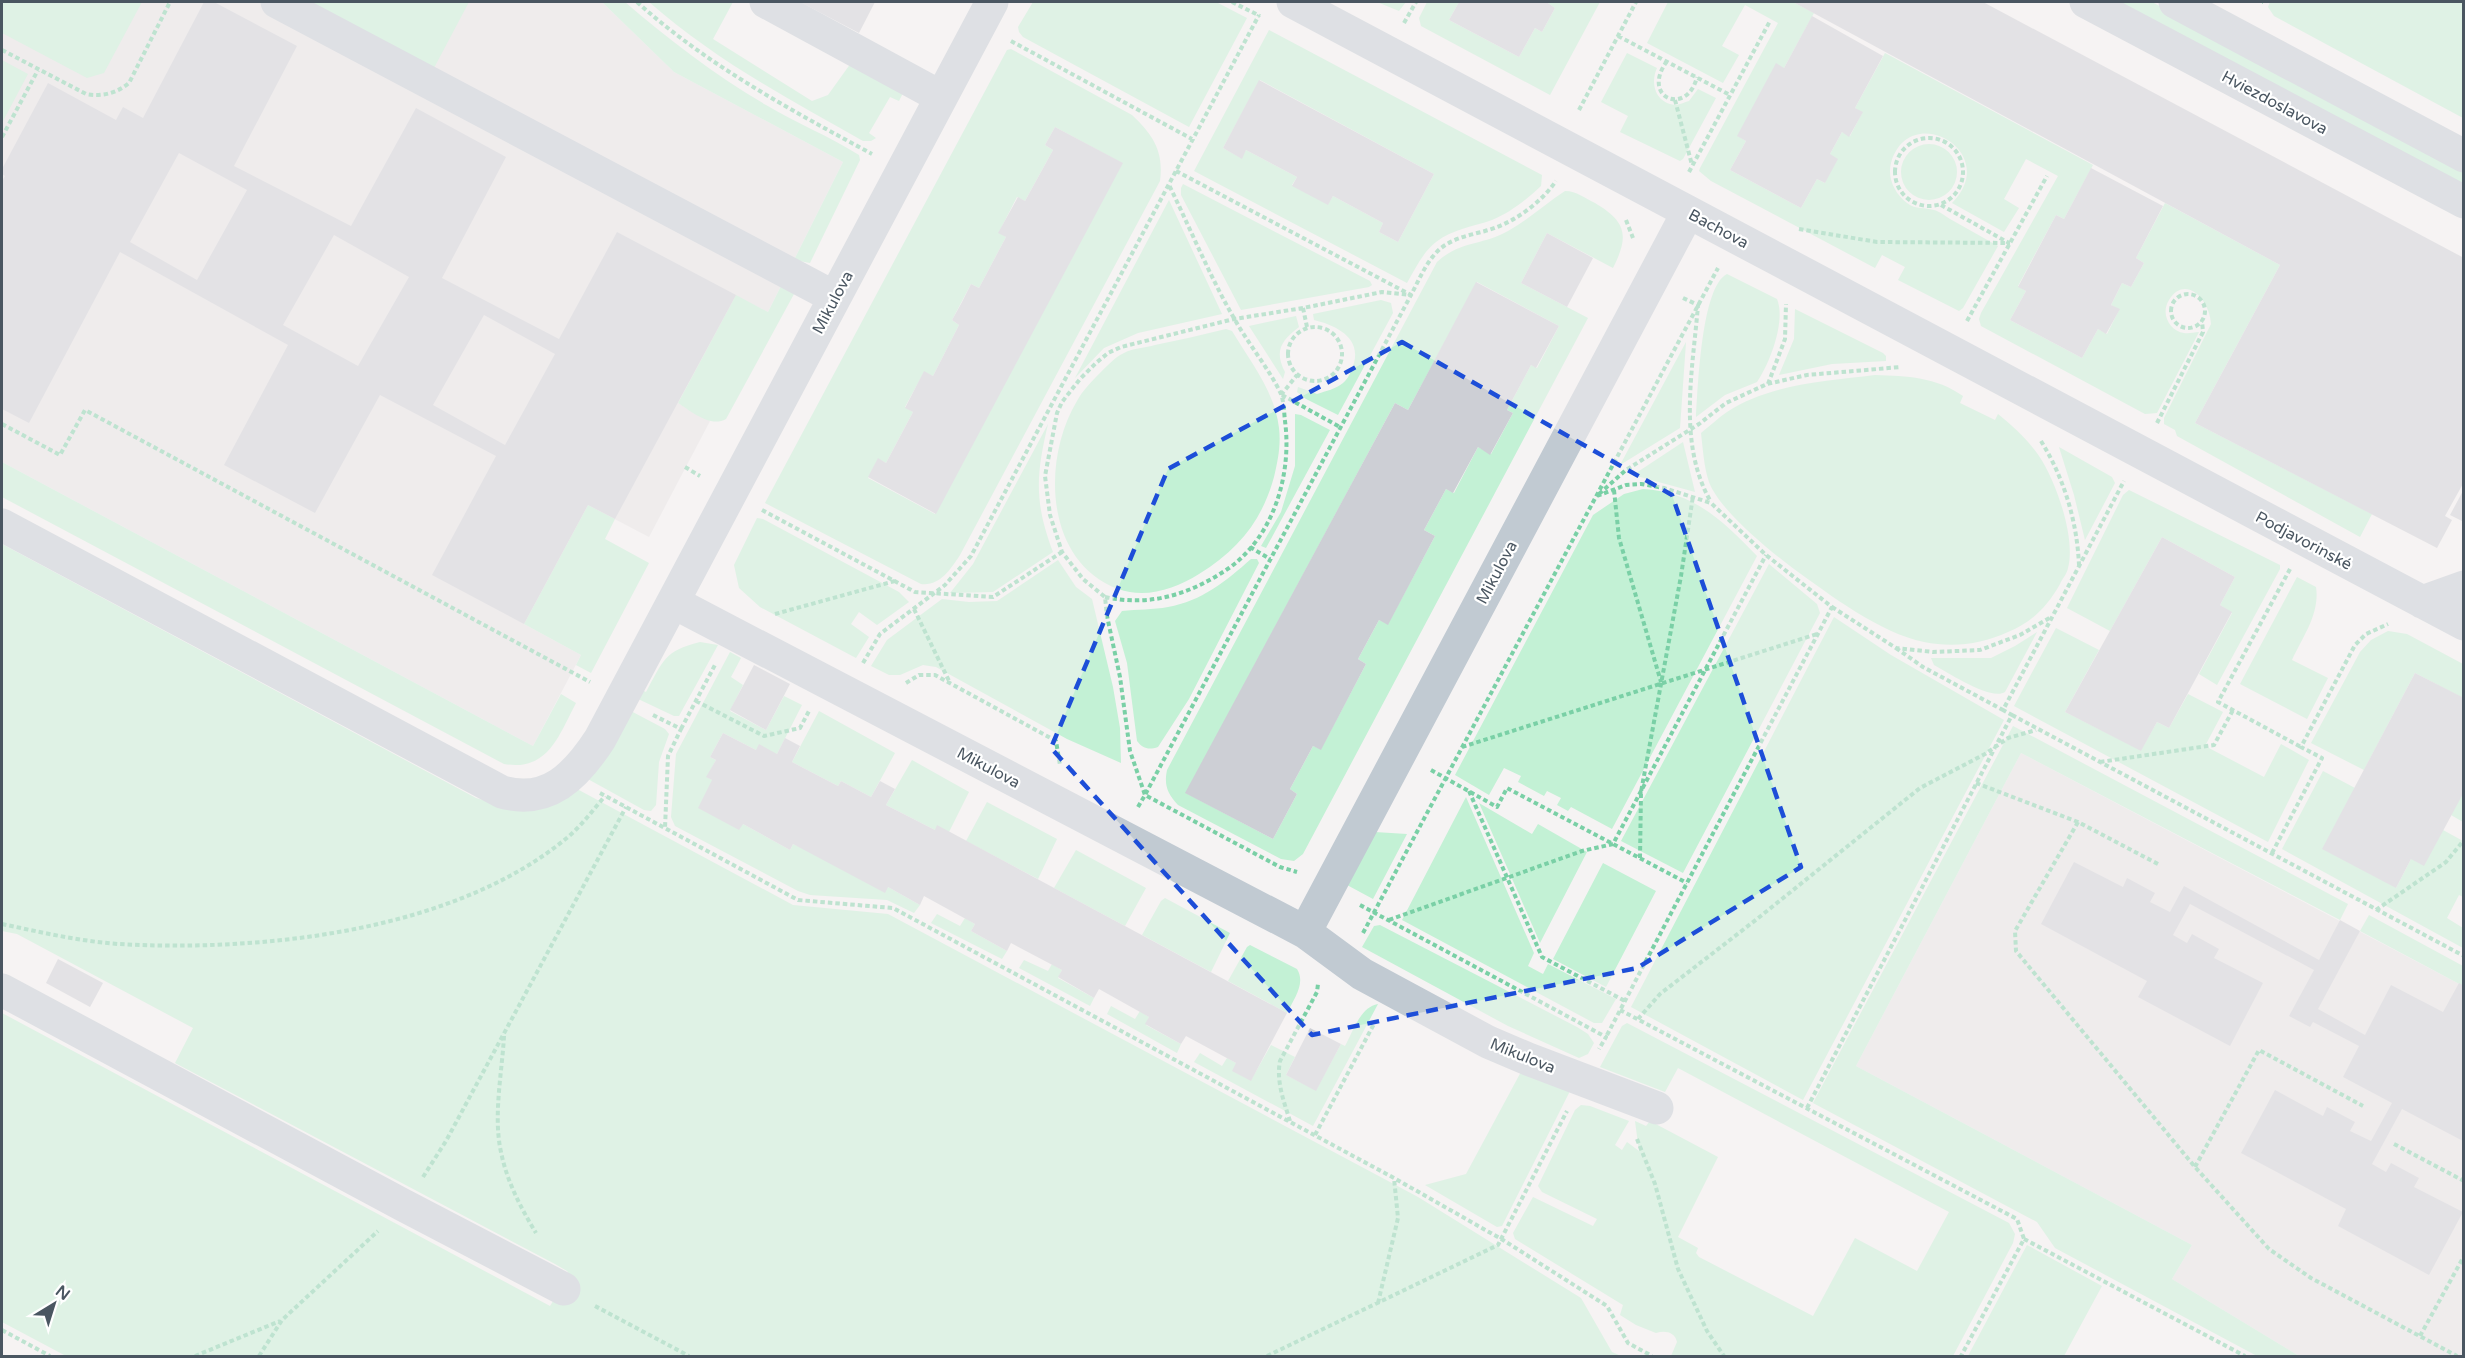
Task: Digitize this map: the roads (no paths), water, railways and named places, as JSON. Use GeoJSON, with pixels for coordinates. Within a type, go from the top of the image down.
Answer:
{"type":"FeatureCollection","features":[{"type":"Feature","properties":{"kind":"street"},"geometry":{"type":"LineString","coordinates":[[277,2],[834,297]]}},
{"type":"Feature","properties":{"kind":"street"},"geometry":{"type":"LineString","coordinates":[[766,2],[941,97]]}},
{"type":"Feature","properties":{"kind":"street","name":"Mikulova"},"geometry":{"type":"LineString","coordinates":[[2,525],[502,792],[526,796],[551,789],[561,783],[590,754],[607,692],[673,602],[992,2]]}},
{"type":"Feature","properties":{"kind":"street","name":"Hviezdoslavova"},"geometry":{"type":"LineString","coordinates":[[2086,2],[2463,202]]}},
{"type":"Feature","properties":{"kind":"street"},"geometry":{"type":"LineString","coordinates":[[2175,2],[2463,156]]}},
{"type":"Feature","properties":{"kind":"street","name":"Bachova"},"geometry":{"type":"LineString","coordinates":[[1275,10],[1688,212],[2142,454]]}},
{"type":"Feature","properties":{"kind":"street","name":"Mikulova"},"geometry":{"type":"LineString","coordinates":[[1305,933],[1317,878],[1688,212]]}},
{"type":"Feature","properties":{"kind":"street","name":"Podjavorinské"},"geometry":{"type":"LineString","coordinates":[[2142,454],[2463,624]]}},
{"type":"Feature","properties":{"kind":"street"},"geometry":{"type":"LineString","coordinates":[[2422,602],[2463,587]]}},
{"type":"Feature","properties":{"kind":"street","name":"Mikulova"},"geometry":{"type":"LineString","coordinates":[[673,602],[1305,933],[1362,974],[1488,1042],[1657,1108]]}},
{"type":"Feature","properties":{"kind":"street"},"geometry":{"type":"LineString","coordinates":[[2,990],[403,1205],[564,1288]]}}]}
